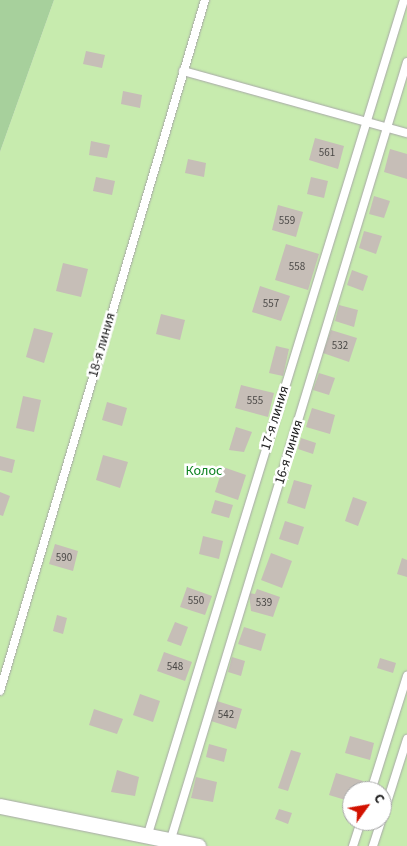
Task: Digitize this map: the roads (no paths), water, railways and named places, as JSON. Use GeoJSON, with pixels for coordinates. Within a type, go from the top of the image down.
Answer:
{"type":"FeatureCollection","features":[{"type":"Feature","properties":{"kind":"street"},"geometry":{"type":"LineString","coordinates":[[0,806],[170,842],[198,846]]}},
{"type":"Feature","properties":{"kind":"lane","name":"18-я линия"},"geometry":{"type":"LineString","coordinates":[[0,691],[205,0]]}},
{"type":"Feature","properties":{"kind":"lane","name":"17-я линия"},"geometry":{"type":"LineString","coordinates":[[147,836],[404,0]]}},
{"type":"Feature","properties":{"kind":"lane","name":"16-я линия"},"geometry":{"type":"LineString","coordinates":[[170,842],[407,62]]}},
{"type":"Feature","properties":{"kind":"lane"},"geometry":{"type":"LineString","coordinates":[[183,71],[407,133]]}},
{"type":"Feature","properties":{"kind":"lane"},"geometry":{"type":"LineString","coordinates":[[374,781],[407,676]]}},
{"type":"Feature","properties":{"kind":"lane"},"geometry":{"type":"LineString","coordinates":[[392,788],[407,739]]}},
{"type":"Feature","properties":{"kind":"lane"},"geometry":{"type":"LineString","coordinates":[[353,846],[358,831]]}},
{"type":"Feature","properties":{"kind":"lane"},"geometry":{"type":"LineString","coordinates":[[373,846],[378,831]]}},
{"type":"Feature","properties":{"kind":"park label","name":"Колос"},"geometry":{"type":"Point","coordinates":[204,471]}}]}
